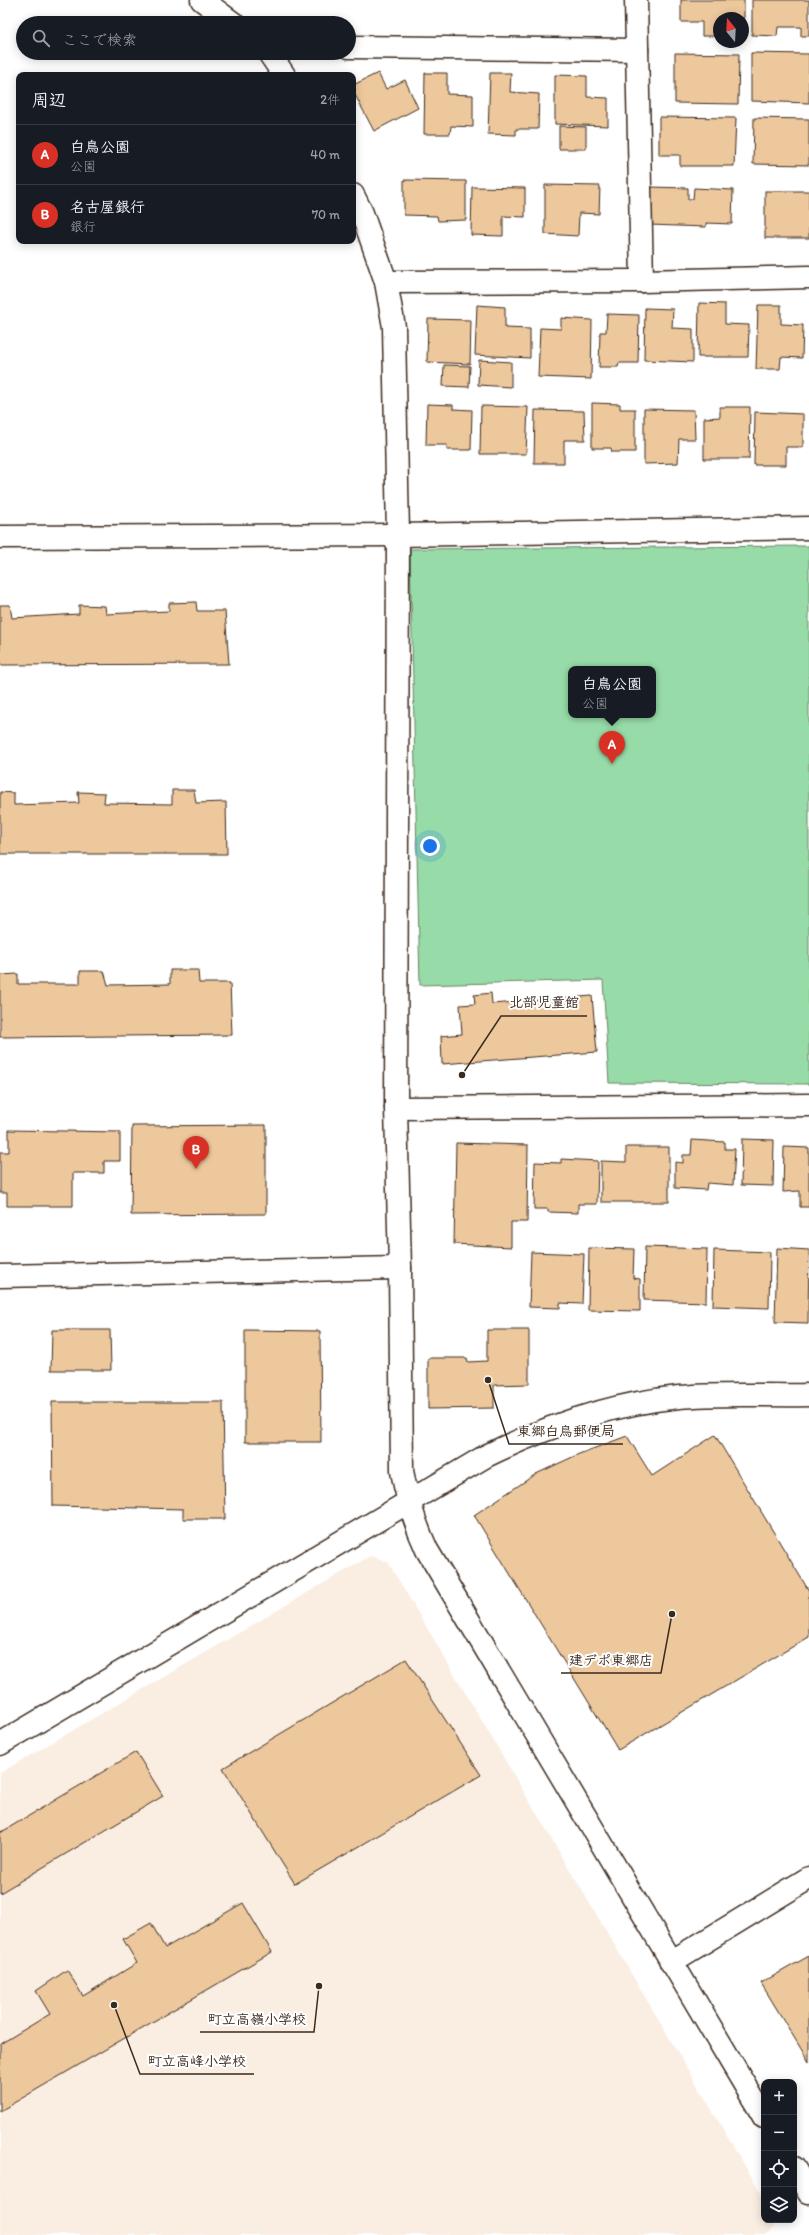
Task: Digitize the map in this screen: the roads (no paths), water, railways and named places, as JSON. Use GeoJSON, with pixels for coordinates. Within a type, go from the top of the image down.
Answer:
{"type":"FeatureCollection","features":[{"type":"Feature","properties":{"kind":"street"},"geometry":{"type":"LineString","coordinates":[[202,0],[224,16]]}},
{"type":"Feature","properties":{"kind":"street"},"geometry":{"type":"LineString","coordinates":[[636,0],[642,281]]}},
{"type":"Feature","properties":{"kind":"street"},"geometry":{"type":"LineString","coordinates":[[356,47],[637,50]]}},
{"type":"Feature","properties":{"kind":"street"},"geometry":{"type":"LineString","coordinates":[[274,60],[282,72]]}},
{"type":"Feature","properties":{"kind":"street"},"geometry":{"type":"LineString","coordinates":[[356,201],[362,213],[386,282],[394,327],[398,535],[396,1108],[400,1268],[402,1471],[408,1502],[427,1550],[763,2115]]}},
{"type":"Feature","properties":{"kind":"street"},"geometry":{"type":"LineString","coordinates":[[386,282],[642,281],[809,277]]}},
{"type":"Feature","properties":{"kind":"street"},"geometry":{"type":"LineString","coordinates":[[0,537],[398,535],[809,528]]}},
{"type":"Feature","properties":{"kind":"street"},"geometry":{"type":"LineString","coordinates":[[396,1108],[809,1105]]}},
{"type":"Feature","properties":{"kind":"street"},"geometry":{"type":"LineString","coordinates":[[0,1276],[400,1268]]}},
{"type":"Feature","properties":{"kind":"street"},"geometry":{"type":"LineString","coordinates":[[0,1744],[486,1456],[528,1435],[604,1410],[679,1397],[809,1395]]}},
{"type":"Feature","properties":{"kind":"street"},"geometry":{"type":"LineString","coordinates":[[671,1962],[809,1878]]}},
{"type":"Feature","properties":{"kind":"street"},"geometry":{"type":"LineString","coordinates":[[797,2173],[809,2193]]}},
{"type":"Feature","properties":{"kind":"place","name":"白鳥公園"},"geometry":{"type":"Point","coordinates":[612,764]}},
{"type":"Feature","properties":{"kind":"place","name":"北部児童館"},"geometry":{"type":"Point","coordinates":[462,1075]}},
{"type":"Feature","properties":{"kind":"place","name":"名古屋銀行"},"geometry":{"type":"Point","coordinates":[196,1169]}},
{"type":"Feature","properties":{"kind":"place","name":"東郷白鳥郵便局"},"geometry":{"type":"Point","coordinates":[488,1380]}},
{"type":"Feature","properties":{"kind":"place","name":"建デポ東郷店"},"geometry":{"type":"Point","coordinates":[672,1614]}},
{"type":"Feature","properties":{"kind":"place","name":"町立高嶺小学校"},"geometry":{"type":"Point","coordinates":[319,1986]}},
{"type":"Feature","properties":{"kind":"place","name":"町立高峰小学校"},"geometry":{"type":"Point","coordinates":[114,2005]}}]}
